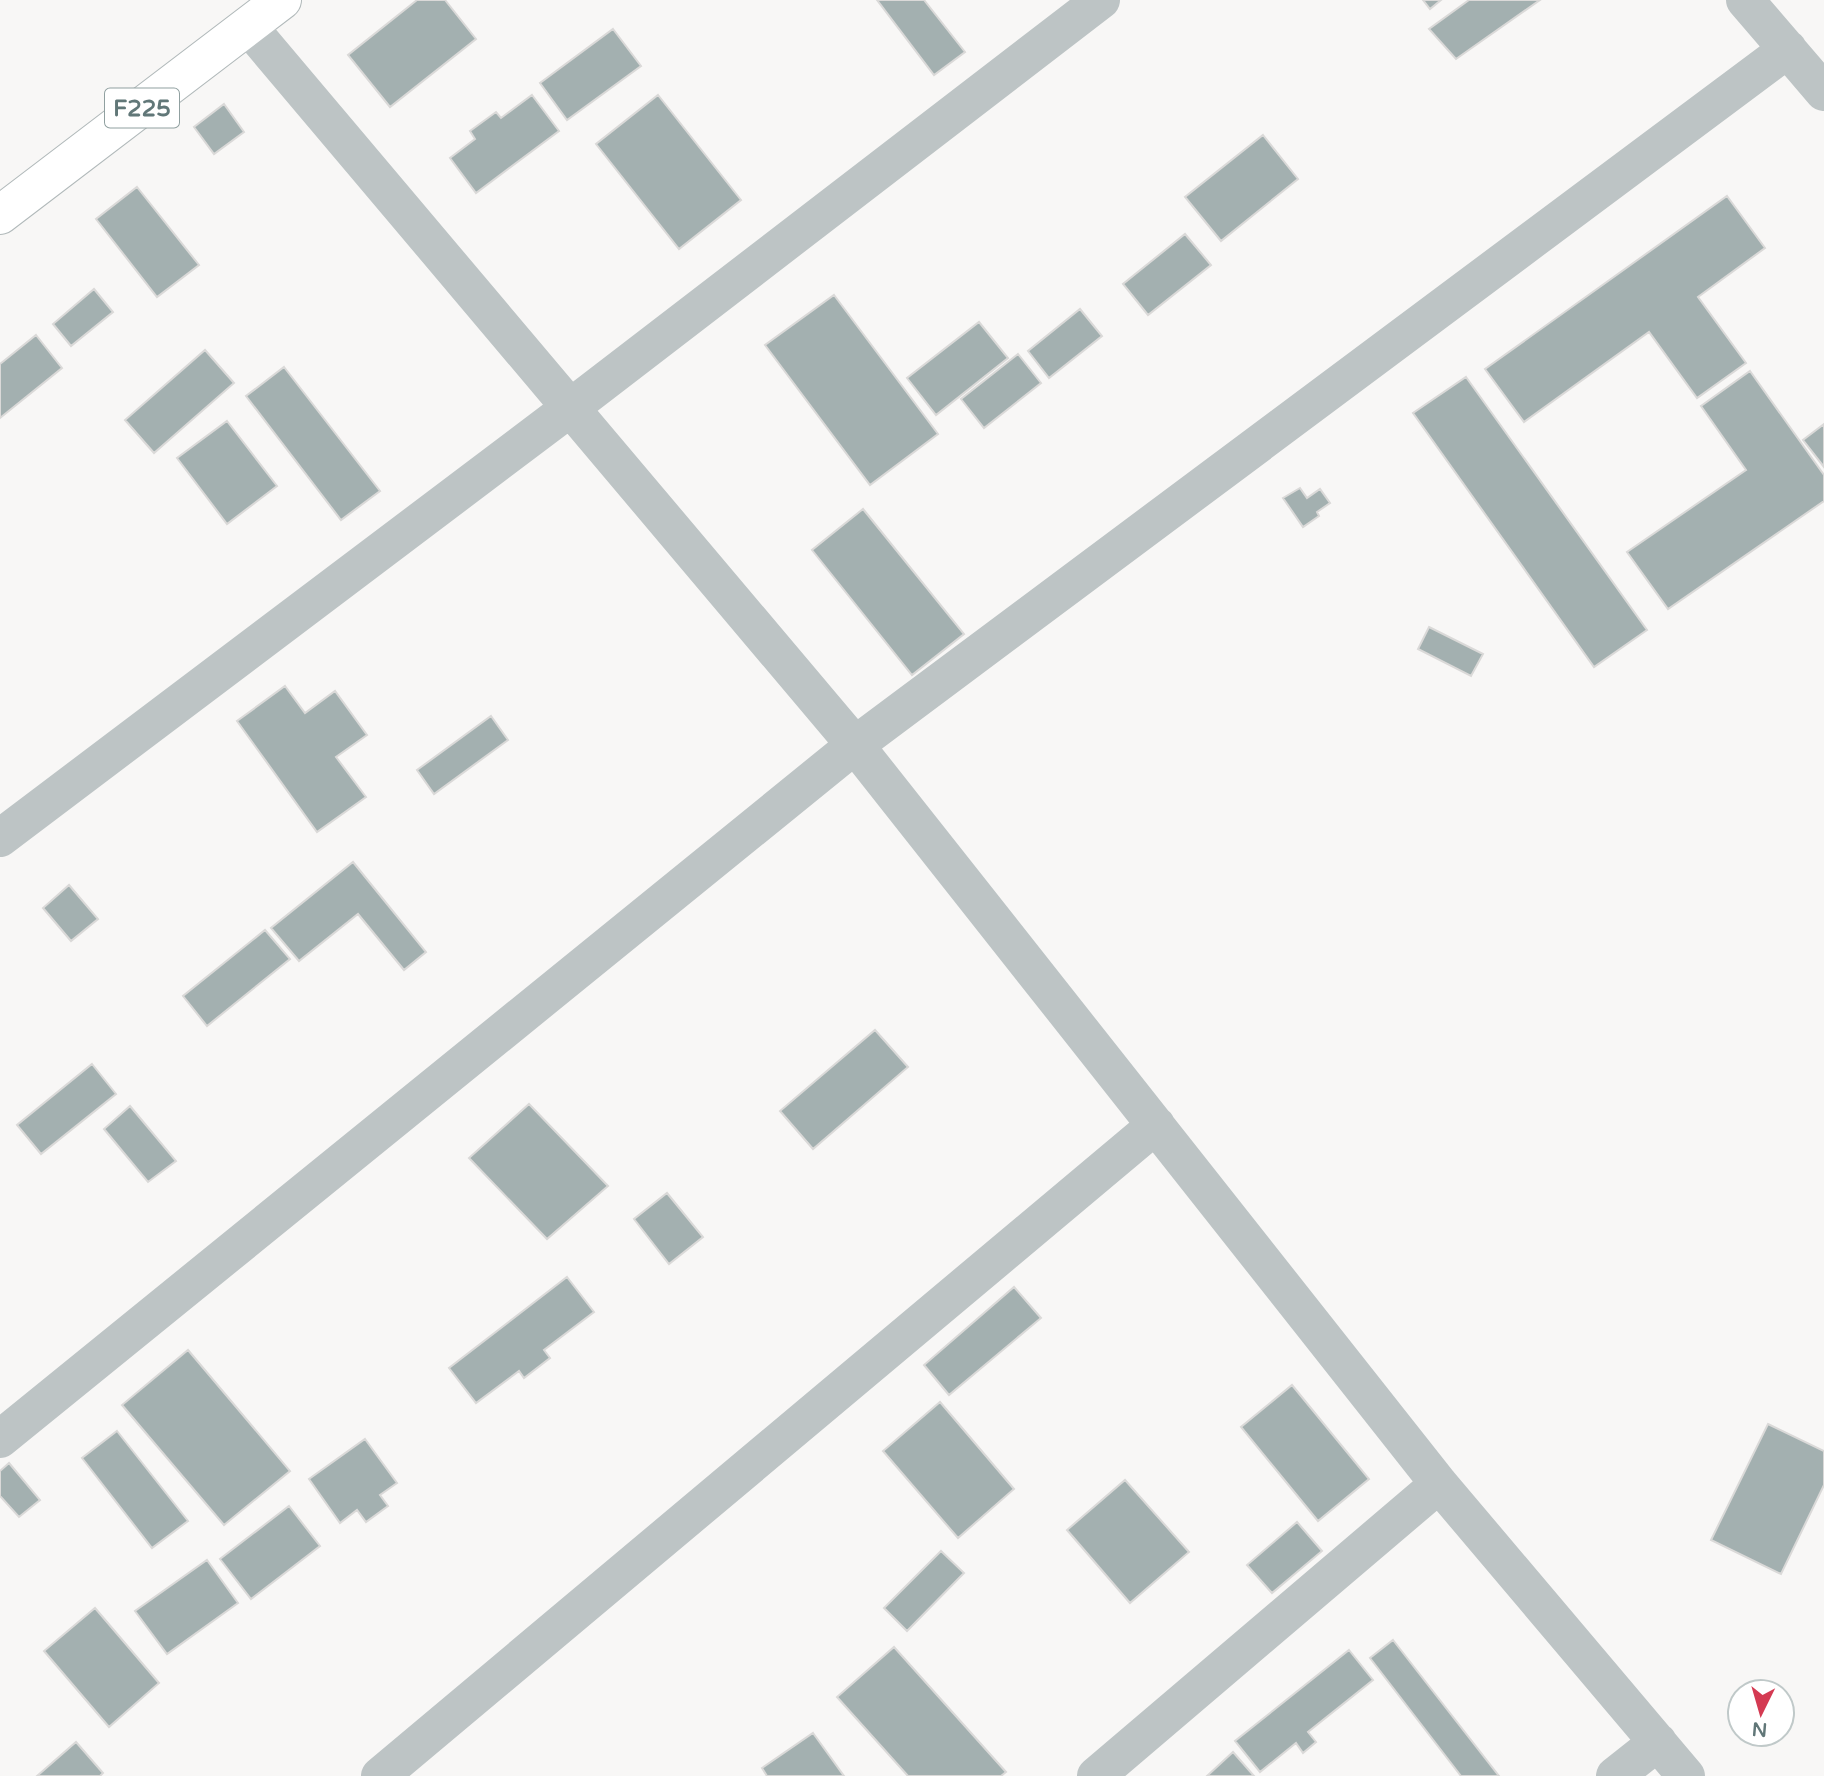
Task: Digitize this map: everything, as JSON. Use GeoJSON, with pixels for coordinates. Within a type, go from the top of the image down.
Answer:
{"type":"FeatureCollection","features":[{"type":"Feature","properties":{"kind":"main road","name":"F225"},"geometry":{"type":"LineString","coordinates":[[0,215],[282,0]]}},
{"type":"Feature","properties":{"kind":"street"},"geometry":{"type":"LineString","coordinates":[[0,838],[570,408],[1101,0]]}},
{"type":"Feature","properties":{"kind":"street"},"geometry":{"type":"LineString","coordinates":[[1745,0],[1824,92]]}},
{"type":"Feature","properties":{"kind":"street"},"geometry":{"type":"LineString","coordinates":[[249,27],[855,746],[1439,1484],[1686,1776]]}},
{"type":"Feature","properties":{"kind":"street"},"geometry":{"type":"LineString","coordinates":[[0,1439],[855,746],[1788,49]]}},
{"type":"Feature","properties":{"kind":"street"},"geometry":{"type":"LineString","coordinates":[[380,1776],[1156,1125]]}},
{"type":"Feature","properties":{"kind":"street"},"geometry":{"type":"LineString","coordinates":[[1096,1776],[1439,1484]]}},
{"type":"Feature","properties":{"kind":"street"},"geometry":{"type":"LineString","coordinates":[[1615,1776],[1658,1742]]}},
{"type":"Feature","properties":{"kind":"building"},"geometry":{"type":"Polygon","coordinates":[[[417,0],[445,0],[476,39],[390,107],[348,55],[417,0]]]}},
{"type":"Feature","properties":{"kind":"building"},"geometry":{"type":"Polygon","coordinates":[[[877,0],[924,0],[965,52],[934,75],[877,0]]]}},
{"type":"Feature","properties":{"kind":"building"},"geometry":{"type":"Polygon","coordinates":[[[1423,0],[1441,0],[1430,9],[1423,0]]]}},
{"type":"Feature","properties":{"kind":"building"},"geometry":{"type":"Polygon","coordinates":[[[1469,0],[1540,0],[1456,59],[1429,29],[1469,0]]]}},
{"type":"Feature","properties":{"kind":"building"},"geometry":{"type":"Polygon","coordinates":[[[613,29],[641,66],[567,120],[540,83],[613,29]]]}},
{"type":"Feature","properties":{"kind":"building"},"geometry":{"type":"Polygon","coordinates":[[[532,95],[559,131],[476,193],[450,158],[475,139],[470,131],[496,112],[501,118],[532,95]]]}},
{"type":"Feature","properties":{"kind":"building"},"geometry":{"type":"Polygon","coordinates":[[[658,95],[741,200],[679,249],[596,144],[658,95]]]}},
{"type":"Feature","properties":{"kind":"building"},"geometry":{"type":"Polygon","coordinates":[[[224,104],[244,132],[214,154],[194,127],[224,104]]]}},
{"type":"Feature","properties":{"kind":"building"},"geometry":{"type":"Polygon","coordinates":[[[1263,135],[1298,179],[1221,241],[1185,197],[1263,135]]]}},
{"type":"Feature","properties":{"kind":"building"},"geometry":{"type":"Polygon","coordinates":[[[137,187],[199,265],[157,297],[96,219],[137,187]]]}},
{"type":"Feature","properties":{"kind":"building"},"geometry":{"type":"Polygon","coordinates":[[[1727,196],[1765,248],[1698,297],[1746,363],[1697,398],[1649,332],[1524,422],[1485,369],[1727,196]]]}},
{"type":"Feature","properties":{"kind":"building"},"geometry":{"type":"Polygon","coordinates":[[[1185,234],[1211,265],[1148,315],[1123,284],[1185,234]]]}},
{"type":"Feature","properties":{"kind":"building"},"geometry":{"type":"Polygon","coordinates":[[[94,289],[113,312],[71,346],[53,324],[94,289]]]}},
{"type":"Feature","properties":{"kind":"building"},"geometry":{"type":"Polygon","coordinates":[[[834,295],[938,434],[870,485],[765,345],[834,295]]]}},
{"type":"Feature","properties":{"kind":"building"},"geometry":{"type":"Polygon","coordinates":[[[1080,309],[1102,336],[1049,378],[1028,351],[1080,309]]]}},
{"type":"Feature","properties":{"kind":"building"},"geometry":{"type":"Polygon","coordinates":[[[979,322],[1008,358],[936,415],[907,378],[979,322]]]}},
{"type":"Feature","properties":{"kind":"building"},"geometry":{"type":"Polygon","coordinates":[[[36,335],[62,368],[0,418],[0,364],[36,335]]]}},
{"type":"Feature","properties":{"kind":"building"},"geometry":{"type":"Polygon","coordinates":[[[205,350],[234,383],[154,453],[125,420],[205,350]]]}},
{"type":"Feature","properties":{"kind":"building"},"geometry":{"type":"Polygon","coordinates":[[[1018,354],[1041,383],[984,428],[961,399],[1018,354]]]}},
{"type":"Feature","properties":{"kind":"building"},"geometry":{"type":"Polygon","coordinates":[[[284,367],[380,491],[341,520],[246,396],[284,367]]]}},
{"type":"Feature","properties":{"kind":"building"},"geometry":{"type":"Polygon","coordinates":[[[1750,371],[1824,475],[1824,501],[1668,609],[1627,552],[1746,470],[1701,406],[1750,371]]]}},
{"type":"Feature","properties":{"kind":"building"},"geometry":{"type":"Polygon","coordinates":[[[1466,377],[1647,630],[1594,667],[1413,413],[1466,377]]]}},
{"type":"Feature","properties":{"kind":"building"},"geometry":{"type":"Polygon","coordinates":[[[227,421],[277,486],[227,524],[177,458],[227,421]]]}},
{"type":"Feature","properties":{"kind":"building"},"geometry":{"type":"Polygon","coordinates":[[[1824,424],[1824,467],[1803,440],[1824,424]]]}},
{"type":"Feature","properties":{"kind":"building"},"geometry":{"type":"Polygon","coordinates":[[[1300,488],[1307,498],[1320,489],[1330,503],[1317,512],[1319,516],[1303,527],[1283,498],[1300,488]]]}},
{"type":"Feature","properties":{"kind":"building"},"geometry":{"type":"Polygon","coordinates":[[[863,509],[964,634],[912,675],[812,550],[863,509]]]}},
{"type":"Feature","properties":{"kind":"building"},"geometry":{"type":"Polygon","coordinates":[[[1429,627],[1483,654],[1471,676],[1418,649],[1429,627]]]}},
{"type":"Feature","properties":{"kind":"building"},"geometry":{"type":"Polygon","coordinates":[[[285,686],[305,713],[335,691],[367,735],[336,757],[366,797],[317,832],[237,721],[285,686]]]}},
{"type":"Feature","properties":{"kind":"building"},"geometry":{"type":"Polygon","coordinates":[[[491,716],[508,740],[434,794],[417,770],[491,716]]]}},
{"type":"Feature","properties":{"kind":"building"},"geometry":{"type":"Polygon","coordinates":[[[353,862],[426,952],[404,970],[358,914],[299,961],[271,928],[353,862]]]}},
{"type":"Feature","properties":{"kind":"building"},"geometry":{"type":"Polygon","coordinates":[[[69,885],[98,919],[71,941],[43,908],[69,885]]]}},
{"type":"Feature","properties":{"kind":"building"},"geometry":{"type":"Polygon","coordinates":[[[265,930],[290,959],[207,1026],[183,996],[265,930]]]}},
{"type":"Feature","properties":{"kind":"building"},"geometry":{"type":"Polygon","coordinates":[[[875,1030],[908,1067],[813,1149],[780,1111],[875,1030]]]}},
{"type":"Feature","properties":{"kind":"building"},"geometry":{"type":"Polygon","coordinates":[[[92,1064],[116,1094],[41,1154],[17,1125],[92,1064]]]}},
{"type":"Feature","properties":{"kind":"building"},"geometry":{"type":"Polygon","coordinates":[[[529,1104],[608,1186],[547,1239],[469,1158],[529,1104]]]}},
{"type":"Feature","properties":{"kind":"building"},"geometry":{"type":"Polygon","coordinates":[[[130,1106],[176,1161],[148,1182],[104,1129],[130,1106]]]}},
{"type":"Feature","properties":{"kind":"building"},"geometry":{"type":"Polygon","coordinates":[[[667,1193],[703,1237],[669,1264],[634,1219],[667,1193]]]}},
{"type":"Feature","properties":{"kind":"building"},"geometry":{"type":"Polygon","coordinates":[[[567,1277],[594,1312],[544,1350],[550,1358],[524,1378],[519,1371],[476,1403],[449,1368],[567,1277]]]}},
{"type":"Feature","properties":{"kind":"building"},"geometry":{"type":"Polygon","coordinates":[[[1014,1287],[1041,1318],[949,1395],[924,1365],[1014,1287]]]}},
{"type":"Feature","properties":{"kind":"building"},"geometry":{"type":"Polygon","coordinates":[[[188,1350],[290,1471],[224,1525],[122,1405],[188,1350]]]}},
{"type":"Feature","properties":{"kind":"building"},"geometry":{"type":"Polygon","coordinates":[[[1292,1385],[1369,1479],[1318,1521],[1241,1427],[1292,1385]]]}},
{"type":"Feature","properties":{"kind":"building"},"geometry":{"type":"Polygon","coordinates":[[[940,1402],[1014,1489],[958,1538],[883,1451],[940,1402]]]}},
{"type":"Feature","properties":{"kind":"building"},"geometry":{"type":"Polygon","coordinates":[[[1768,1424],[1824,1451],[1824,1485],[1781,1574],[1711,1540],[1768,1424]]]}},
{"type":"Feature","properties":{"kind":"building"},"geometry":{"type":"Polygon","coordinates":[[[117,1431],[188,1521],[152,1548],[82,1458],[117,1431]]]}},
{"type":"Feature","properties":{"kind":"building"},"geometry":{"type":"Polygon","coordinates":[[[365,1439],[397,1483],[380,1495],[388,1506],[366,1522],[357,1510],[340,1523],[309,1479],[365,1439]]]}},
{"type":"Feature","properties":{"kind":"building"},"geometry":{"type":"Polygon","coordinates":[[[9,1463],[40,1500],[19,1517],[0,1496],[0,1471],[9,1463]]]}},
{"type":"Feature","properties":{"kind":"building"},"geometry":{"type":"Polygon","coordinates":[[[1125,1480],[1189,1552],[1130,1603],[1067,1530],[1125,1480]]]}},
{"type":"Feature","properties":{"kind":"building"},"geometry":{"type":"Polygon","coordinates":[[[289,1506],[320,1546],[251,1599],[220,1559],[289,1506]]]}},
{"type":"Feature","properties":{"kind":"building"},"geometry":{"type":"Polygon","coordinates":[[[1297,1522],[1322,1551],[1272,1593],[1247,1565],[1297,1522]]]}},
{"type":"Feature","properties":{"kind":"building"},"geometry":{"type":"Polygon","coordinates":[[[941,1551],[964,1573],[907,1631],[884,1608],[941,1551]]]}},
{"type":"Feature","properties":{"kind":"building"},"geometry":{"type":"Polygon","coordinates":[[[207,1560],[238,1603],[167,1654],[135,1611],[207,1560]]]}},
{"type":"Feature","properties":{"kind":"building"},"geometry":{"type":"Polygon","coordinates":[[[95,1608],[159,1683],[109,1727],[44,1651],[95,1608]]]}},
{"type":"Feature","properties":{"kind":"building"},"geometry":{"type":"Polygon","coordinates":[[[1393,1640],[1499,1776],[1461,1776],[1370,1658],[1393,1640]]]}},
{"type":"Feature","properties":{"kind":"building"},"geometry":{"type":"Polygon","coordinates":[[[894,1647],[1006,1772],[1001,1776],[908,1776],[837,1697],[894,1647]]]}},
{"type":"Feature","properties":{"kind":"building"},"geometry":{"type":"Polygon","coordinates":[[[1349,1650],[1373,1680],[1308,1732],[1316,1742],[1303,1753],[1296,1743],[1260,1772],[1235,1741],[1349,1650]]]}},
{"type":"Feature","properties":{"kind":"building"},"geometry":{"type":"Polygon","coordinates":[[[813,1733],[844,1776],[767,1776],[762,1768],[813,1733]]]}},
{"type":"Feature","properties":{"kind":"building"},"geometry":{"type":"Polygon","coordinates":[[[76,1742],[103,1773],[100,1776],[37,1776],[76,1742]]]}},
{"type":"Feature","properties":{"kind":"building"},"geometry":{"type":"Polygon","coordinates":[[[1233,1752],[1254,1776],[1207,1776],[1233,1752]]]}}]}
